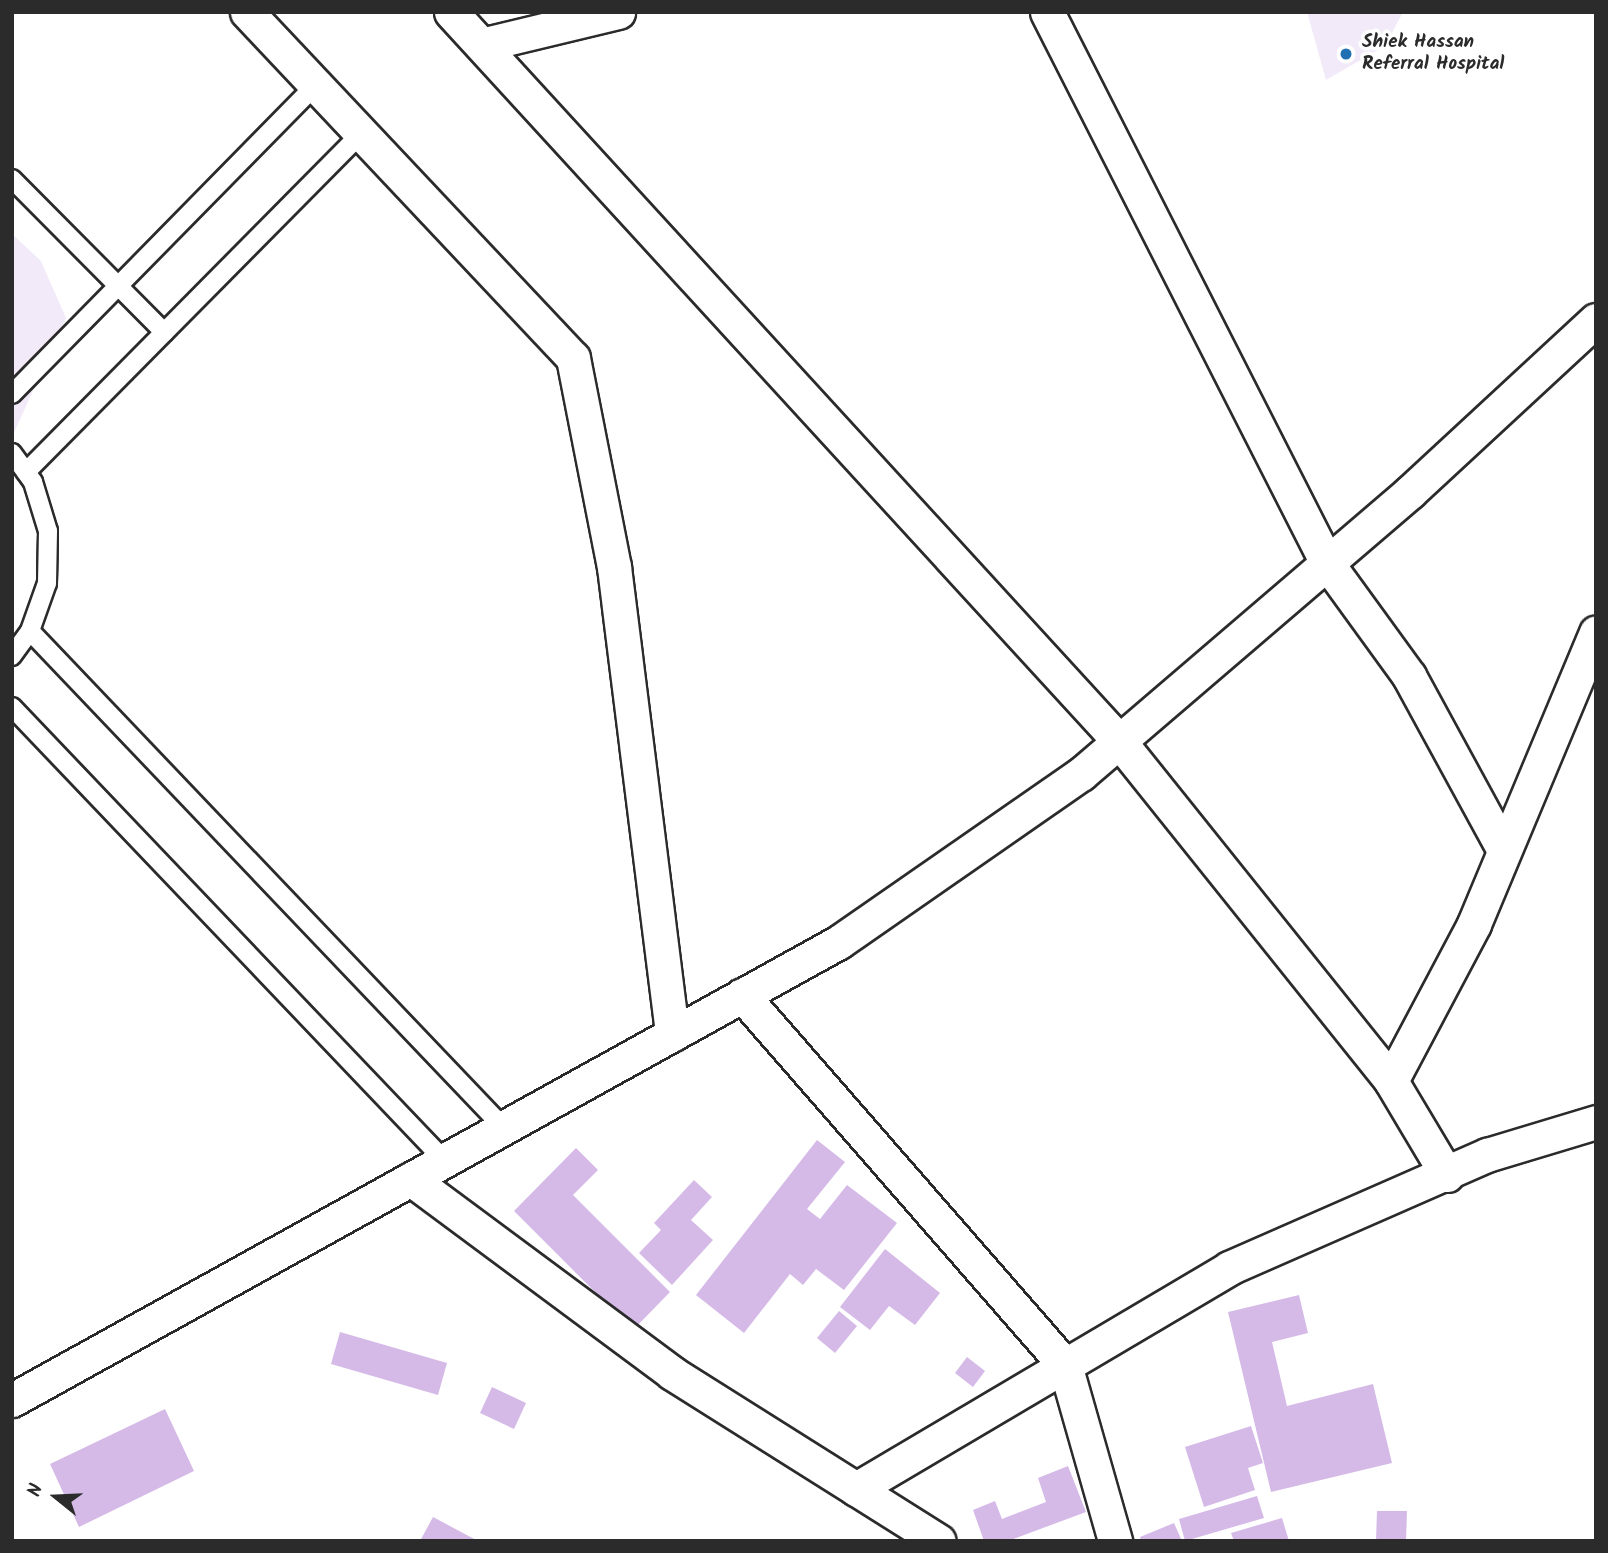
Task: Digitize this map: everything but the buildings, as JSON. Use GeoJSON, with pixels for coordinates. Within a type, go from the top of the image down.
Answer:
{"type":"FeatureCollection","features":[{"type":"Feature","properties":{"kind":"street"},"geometry":{"type":"LineString","coordinates":[[247,12],[573,358],[614,567],[672,1034]]}},
{"type":"Feature","properties":{"kind":"street"},"geometry":{"type":"LineString","coordinates":[[451,12],[485,44],[1119,741],[1391,1081],[1447,1175]]}},
{"type":"Feature","properties":{"kind":"street"},"geometry":{"type":"LineString","coordinates":[[485,44],[618,12]]}},
{"type":"Feature","properties":{"kind":"street"},"geometry":{"type":"LineString","coordinates":[[1047,12],[1327,563],[1409,676],[1504,850]]}},
{"type":"Feature","properties":{"kind":"street"},"geometry":{"type":"LineString","coordinates":[[12,1400],[839,942],[1119,741],[1327,563],[1596,320]]}},
{"type":"Feature","properties":{"kind":"street"},"geometry":{"type":"LineString","coordinates":[[1391,1081],[1474,924],[1596,632]]}},
{"type":"Feature","properties":{"kind":"street"},"geometry":{"type":"LineString","coordinates":[[743,995],[1065,1365],[1115,1541]]}},
{"type":"Feature","properties":{"kind":"street"},"geometry":{"type":"LineString","coordinates":[[856,1489],[1229,1268],[1447,1175],[1487,1155],[1596,1122]]}},
{"type":"Feature","properties":{"kind":"street"},"geometry":{"type":"LineString","coordinates":[[411,1179],[672,1373],[939,1541]]}},
{"type":"Feature","properties":{"kind":"lane"},"geometry":{"type":"LineString","coordinates":[[12,394],[316,85]]}},
{"type":"Feature","properties":{"kind":"lane"},"geometry":{"type":"LineString","coordinates":[[26,472],[361,133]]}},
{"type":"Feature","properties":{"kind":"lane"},"geometry":{"type":"LineString","coordinates":[[12,179],[164,332]]}},
{"type":"Feature","properties":{"kind":"lane"},"geometry":{"type":"LineString","coordinates":[[12,453],[26,472],[48,531],[47,583],[30,631],[12,656]]}},
{"type":"Feature","properties":{"kind":"lane"},"geometry":{"type":"LineString","coordinates":[[30,631],[504,1128]]}},
{"type":"Feature","properties":{"kind":"lane"},"geometry":{"type":"LineString","coordinates":[[12,707],[444,1160]]}},
{"type":"Feature","properties":{"kind":"shaded area","name":"Shiek Hassan Referral Hospital"},"geometry":{"type":"Polygon","coordinates":[[[1307,12],[1403,12],[1385,46],[1326,80],[1307,12]]]}},
{"type":"Feature","properties":{"kind":"shaded area"},"geometry":{"type":"Polygon","coordinates":[[[12,234],[41,261],[66,318],[12,437],[12,234]]]}},
{"type":"Feature","properties":{"kind":"place","name":"Shiek Hassan Referral Hospital"},"geometry":{"type":"Point","coordinates":[1346,54]}}]}
